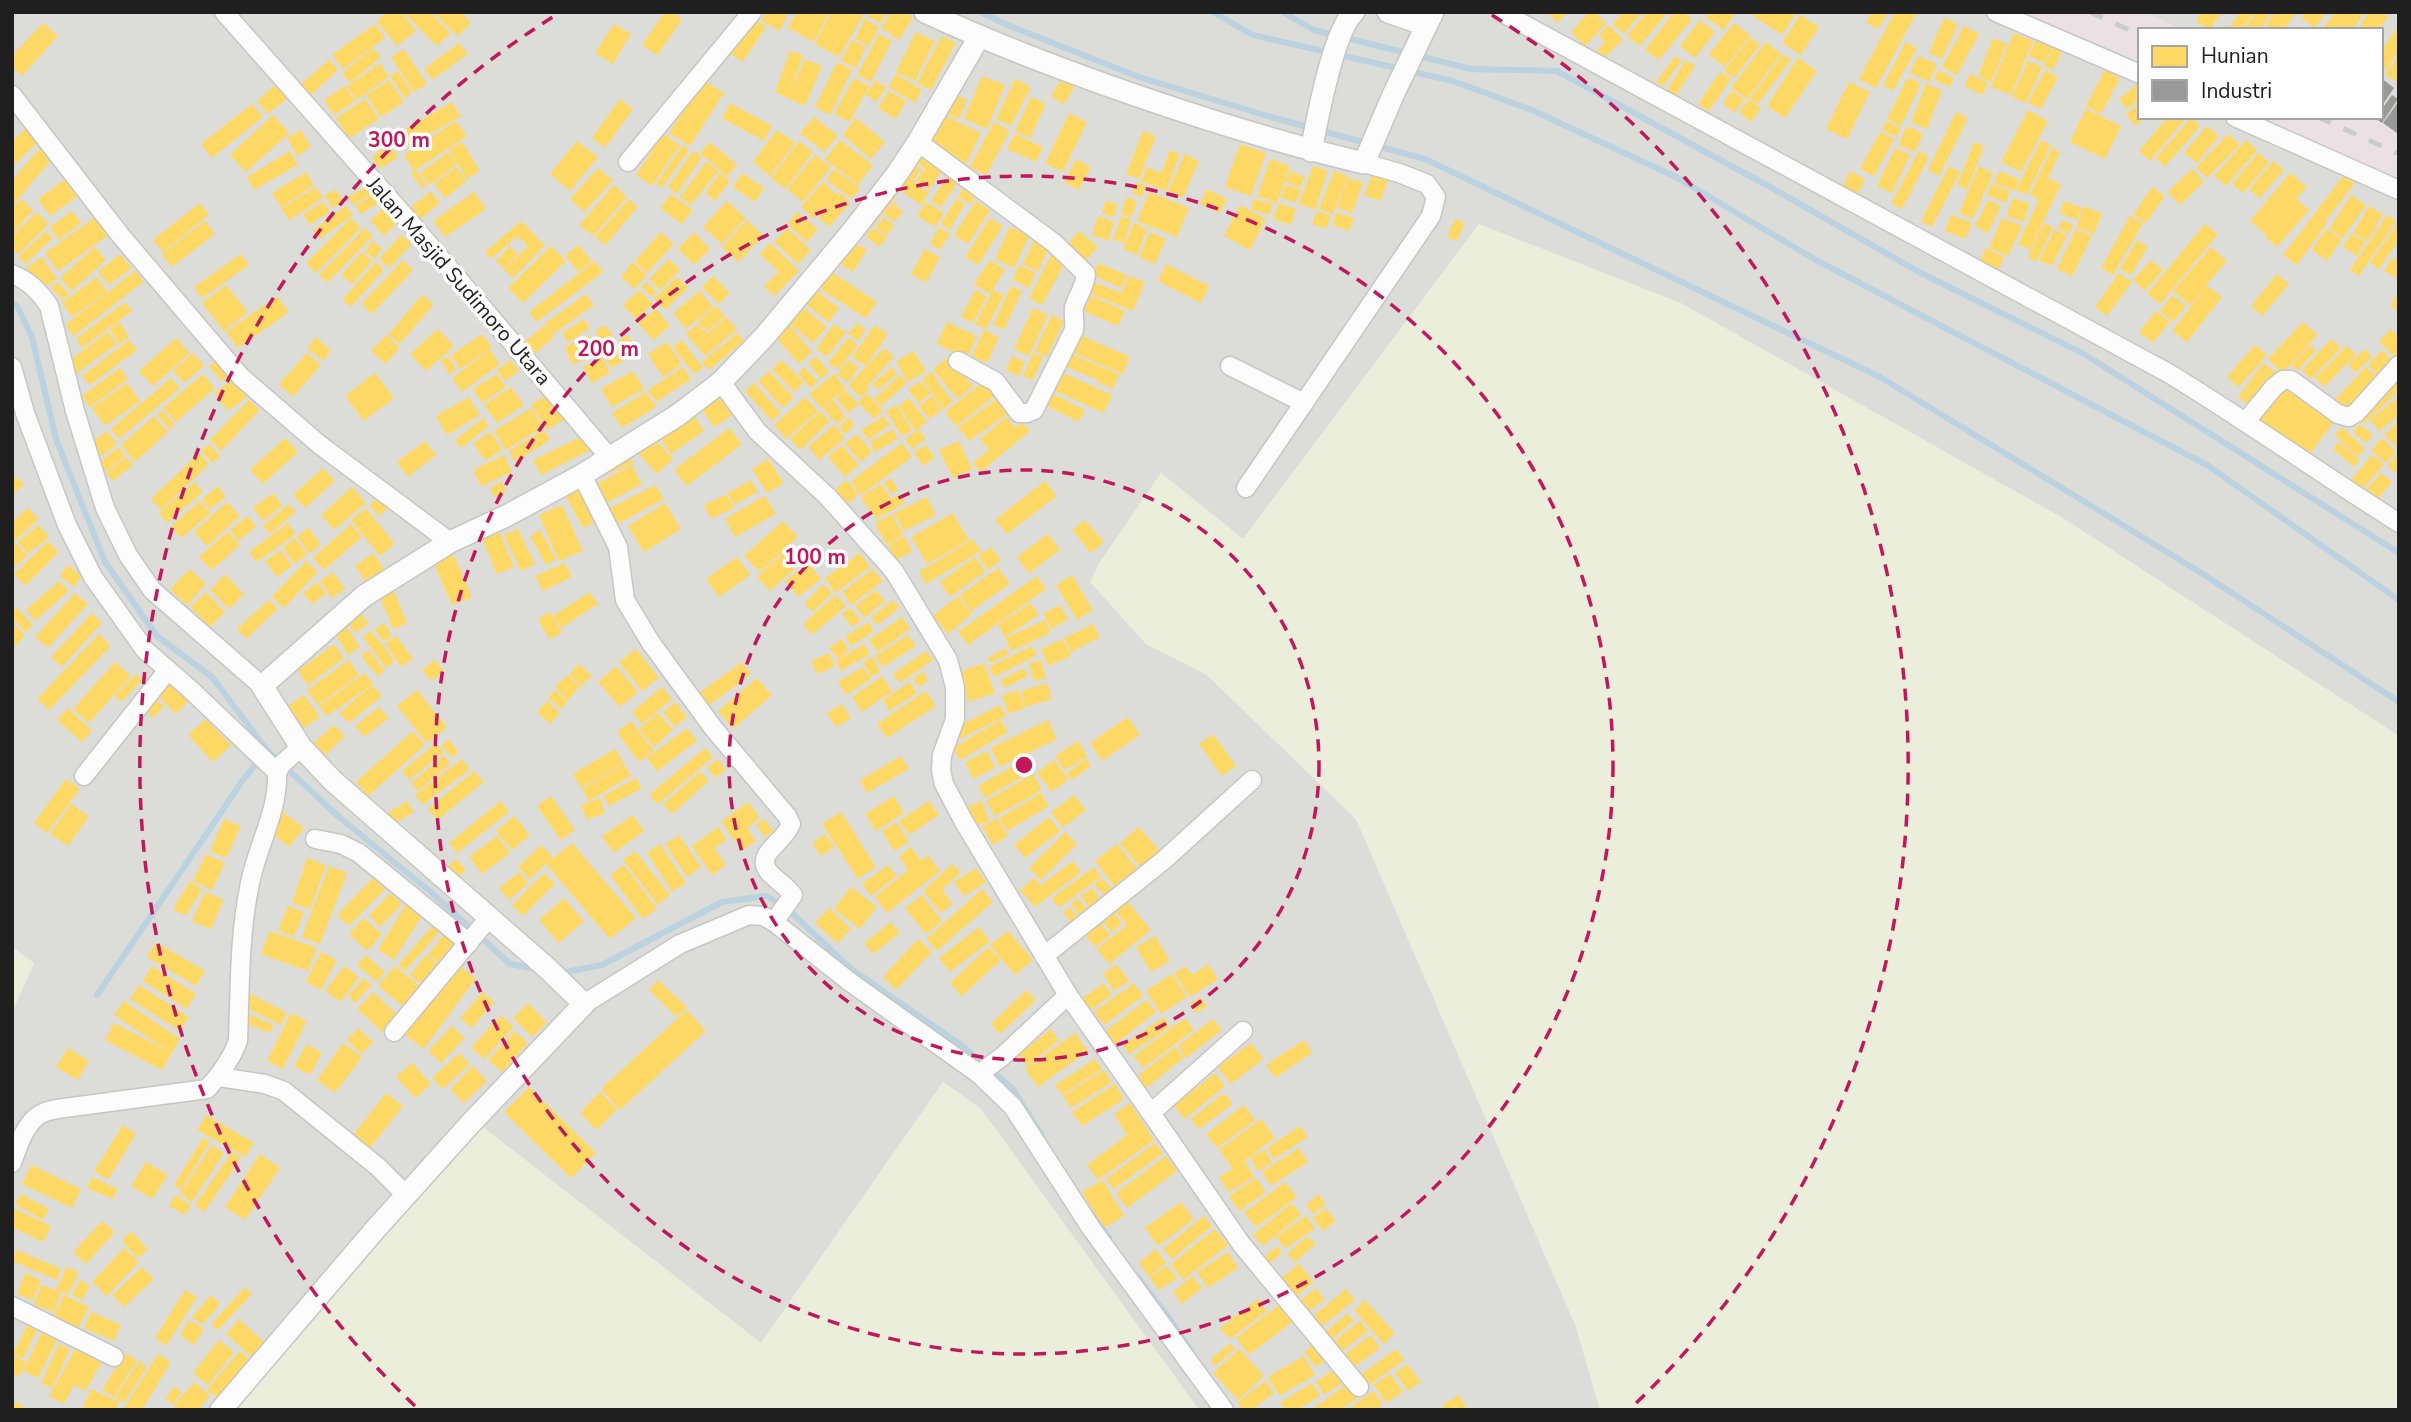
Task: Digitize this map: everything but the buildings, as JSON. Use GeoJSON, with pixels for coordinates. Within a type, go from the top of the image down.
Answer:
{"type":"FeatureCollection","features":[{"type":"Feature","properties":{"kind":"street","name":"Jalan Masjid Sudimoro Utara"},"geometry":{"type":"LineString","coordinates":[[224,12],[409,221],[609,457]]}},
{"type":"Feature","properties":{"kind":"street"},"geometry":{"type":"LineString","coordinates":[[628,162],[752,12]]}},
{"type":"Feature","properties":{"kind":"street"},"geometry":{"type":"LineString","coordinates":[[925,12],[979,37],[1153,102],[1366,157],[1427,184],[1436,197],[1431,216],[1245,488]]}},
{"type":"Feature","properties":{"kind":"street"},"geometry":{"type":"LineString","coordinates":[[1312,144],[1340,33],[1353,12]]}},
{"type":"Feature","properties":{"kind":"street"},"geometry":{"type":"LineString","coordinates":[[1366,157],[1429,19],[1388,12]]}},
{"type":"Feature","properties":{"kind":"street"},"geometry":{"type":"LineString","coordinates":[[1501,12],[1533,19],[2159,368],[2246,421],[2315,470],[2399,523]]}},
{"type":"Feature","properties":{"kind":"street"},"geometry":{"type":"LineString","coordinates":[[1996,12],[2138,74]]}},
{"type":"Feature","properties":{"kind":"street"},"geometry":{"type":"LineString","coordinates":[[262,686],[365,596],[450,542],[506,516],[582,475],[678,415],[721,383],[765,336],[851,233],[918,142],[979,37]]}},
{"type":"Feature","properties":{"kind":"street"},"geometry":{"type":"LineString","coordinates":[[12,95],[121,236],[241,377],[320,445],[450,542]]}},
{"type":"Feature","properties":{"kind":"street"},"geometry":{"type":"LineString","coordinates":[[2239,119],[2399,190]]}},
{"type":"Feature","properties":{"kind":"street"},"geometry":{"type":"LineString","coordinates":[[918,142],[1054,243],[1086,274],[1084,286],[1073,310],[1076,319],[1074,330],[1034,410],[1027,414],[1018,413],[996,382],[958,361]]}},
{"type":"Feature","properties":{"kind":"street"},"geometry":{"type":"LineString","coordinates":[[12,274],[25,279],[49,306],[75,411],[105,508],[128,555],[152,590],[262,686],[286,761],[250,881],[242,932],[238,1041],[232,1058],[207,1089],[64,1108],[41,1114],[31,1122],[12,1163]]}},
{"type":"Feature","properties":{"kind":"street"},"geometry":{"type":"LineString","coordinates":[[1230,366],[1304,403]]}},
{"type":"Feature","properties":{"kind":"street"},"geometry":{"type":"LineString","coordinates":[[2246,421],[2283,380],[2291,380],[2338,414],[2349,417],[2356,413],[2399,366]]}},
{"type":"Feature","properties":{"kind":"street"},"geometry":{"type":"LineString","coordinates":[[12,367],[25,413],[67,524],[93,577],[145,650],[259,756],[286,761],[362,807],[477,933]]}},
{"type":"Feature","properties":{"kind":"street"},"geometry":{"type":"LineString","coordinates":[[721,383],[757,431],[828,497],[894,571],[948,660],[955,687],[955,719],[942,755],[941,770],[944,784],[964,822],[1068,995],[1242,1245],[1359,1387]]}},
{"type":"Feature","properties":{"kind":"street"},"geometry":{"type":"LineString","coordinates":[[582,475],[618,547],[625,600],[644,632],[714,729],[791,824],[788,834],[767,852],[764,865],[775,879],[791,891],[792,898],[778,918]]}},
{"type":"Feature","properties":{"kind":"street"},"geometry":{"type":"LineString","coordinates":[[84,776],[167,670]]}},
{"type":"Feature","properties":{"kind":"street"},"geometry":{"type":"LineString","coordinates":[[1044,956],[1164,860],[1252,780]]}},
{"type":"Feature","properties":{"kind":"street"},"geometry":{"type":"LineString","coordinates":[[315,839],[341,844],[359,853],[477,933],[547,968],[578,999]]}},
{"type":"Feature","properties":{"kind":"street"},"geometry":{"type":"LineString","coordinates":[[221,1410],[578,999],[680,944],[749,915],[778,918],[850,982],[983,1071],[1013,1107],[1091,1228],[1224,1410]]}},
{"type":"Feature","properties":{"kind":"street"},"geometry":{"type":"LineString","coordinates":[[394,1032],[477,933]]}},
{"type":"Feature","properties":{"kind":"street"},"geometry":{"type":"LineString","coordinates":[[983,1071],[1003,1056],[1068,995]]}},
{"type":"Feature","properties":{"kind":"street"},"geometry":{"type":"LineString","coordinates":[[1151,1113],[1243,1031]]}},
{"type":"Feature","properties":{"kind":"street"},"geometry":{"type":"LineString","coordinates":[[219,1077],[265,1084],[284,1091],[378,1167],[406,1195]]}},
{"type":"Feature","properties":{"kind":"street"},"geometry":{"type":"LineString","coordinates":[[12,1306],[114,1357]]}},
{"type":"Feature","properties":{"kind":"shaded area"},"geometry":{"type":"Polygon","coordinates":[[[12,12],[2006,12],[2138,72],[2138,119],[2239,119],[2399,192],[2399,736],[2061,517],[1479,224],[1243,539],[1161,473],[1098,565],[1091,582],[1146,644],[1207,675],[1356,819],[1576,1327],[1600,1410],[1199,1410],[981,1109],[943,1082],[761,1343],[475,1121],[235,1410],[12,1410],[12,1012],[34,964],[12,947],[12,12]]]}},
{"type":"Feature","properties":{"kind":"shaded area"},"geometry":{"type":"Polygon","coordinates":[[[2007,12],[2145,12],[2180,28],[2138,28],[2138,72],[2007,12]]]}},
{"type":"Feature","properties":{"kind":"shaded area"},"geometry":{"type":"Polygon","coordinates":[[[2125,12],[2399,12],[2399,136],[2361,119],[2383,119],[2383,28],[2160,28],[2125,12]]]}},
{"type":"Feature","properties":{"kind":"shaded area"},"geometry":{"type":"Polygon","coordinates":[[[2240,119],[2379,119],[2399,128],[2399,192],[2240,119]]]}},
{"type":"Feature","properties":{"kind":"green space"},"geometry":{"type":"Polygon","coordinates":[[[1479,224],[1681,303],[2061,517],[2399,736],[2399,1410],[1600,1410],[1576,1327],[1356,819],[1207,675],[1146,644],[1090,582],[1098,565],[1161,473],[1243,539],[1479,224]]]}},
{"type":"Feature","properties":{"kind":"green space"},"geometry":{"type":"Polygon","coordinates":[[[12,947],[34,963],[12,1012],[12,947]]]}},
{"type":"Feature","properties":{"kind":"green space"},"geometry":{"type":"Polygon","coordinates":[[[943,1082],[981,1109],[1199,1410],[235,1410],[475,1121],[761,1343],[943,1082]]]}},
{"type":"Feature","properties":{"kind":"waterway"},"geometry":{"type":"LineString","coordinates":[[980,12],[1139,77],[1425,159],[1880,377],[2203,574],[2399,702]]}},
{"type":"Feature","properties":{"kind":"waterway"},"geometry":{"type":"LineString","coordinates":[[1213,12],[1253,35],[1453,81],[1534,111],[1676,177],[1816,260],[2207,465],[2399,600]]}},
{"type":"Feature","properties":{"kind":"waterway"},"geometry":{"type":"LineString","coordinates":[[1283,12],[1314,30],[1471,69],[1557,71],[1919,272],[2084,354],[2399,553]]}},
{"type":"Feature","properties":{"kind":"waterway"},"geometry":{"type":"LineString","coordinates":[[12,303],[17,306],[32,337],[56,439],[105,562],[157,636],[212,677],[267,750],[243,780],[97,995]]}},
{"type":"Feature","properties":{"kind":"waterway"},"geometry":{"type":"LineString","coordinates":[[267,750],[339,817],[432,893],[510,964],[537,969]]}},
{"type":"Feature","properties":{"kind":"waterway"},"geometry":{"type":"LineString","coordinates":[[561,973],[602,965],[722,902],[767,896],[791,912],[851,969],[964,1047],[1013,1089],[1042,1136]]}},
{"type":"Feature","properties":{"kind":"waterway"},"geometry":{"type":"LineString","coordinates":[[1091,1213],[1109,1238]]}},
{"type":"Feature","properties":{"kind":"waterway"},"geometry":{"type":"LineString","coordinates":[[1136,1275],[1191,1351]]}},
{"type":"Feature","properties":{"kind":"railway"},"geometry":{"type":"LineString","coordinates":[[2090,12],[2138,34]]}},
{"type":"Feature","properties":{"kind":"railway"},"geometry":{"type":"LineString","coordinates":[[2322,119],[2399,154]]}}]}
